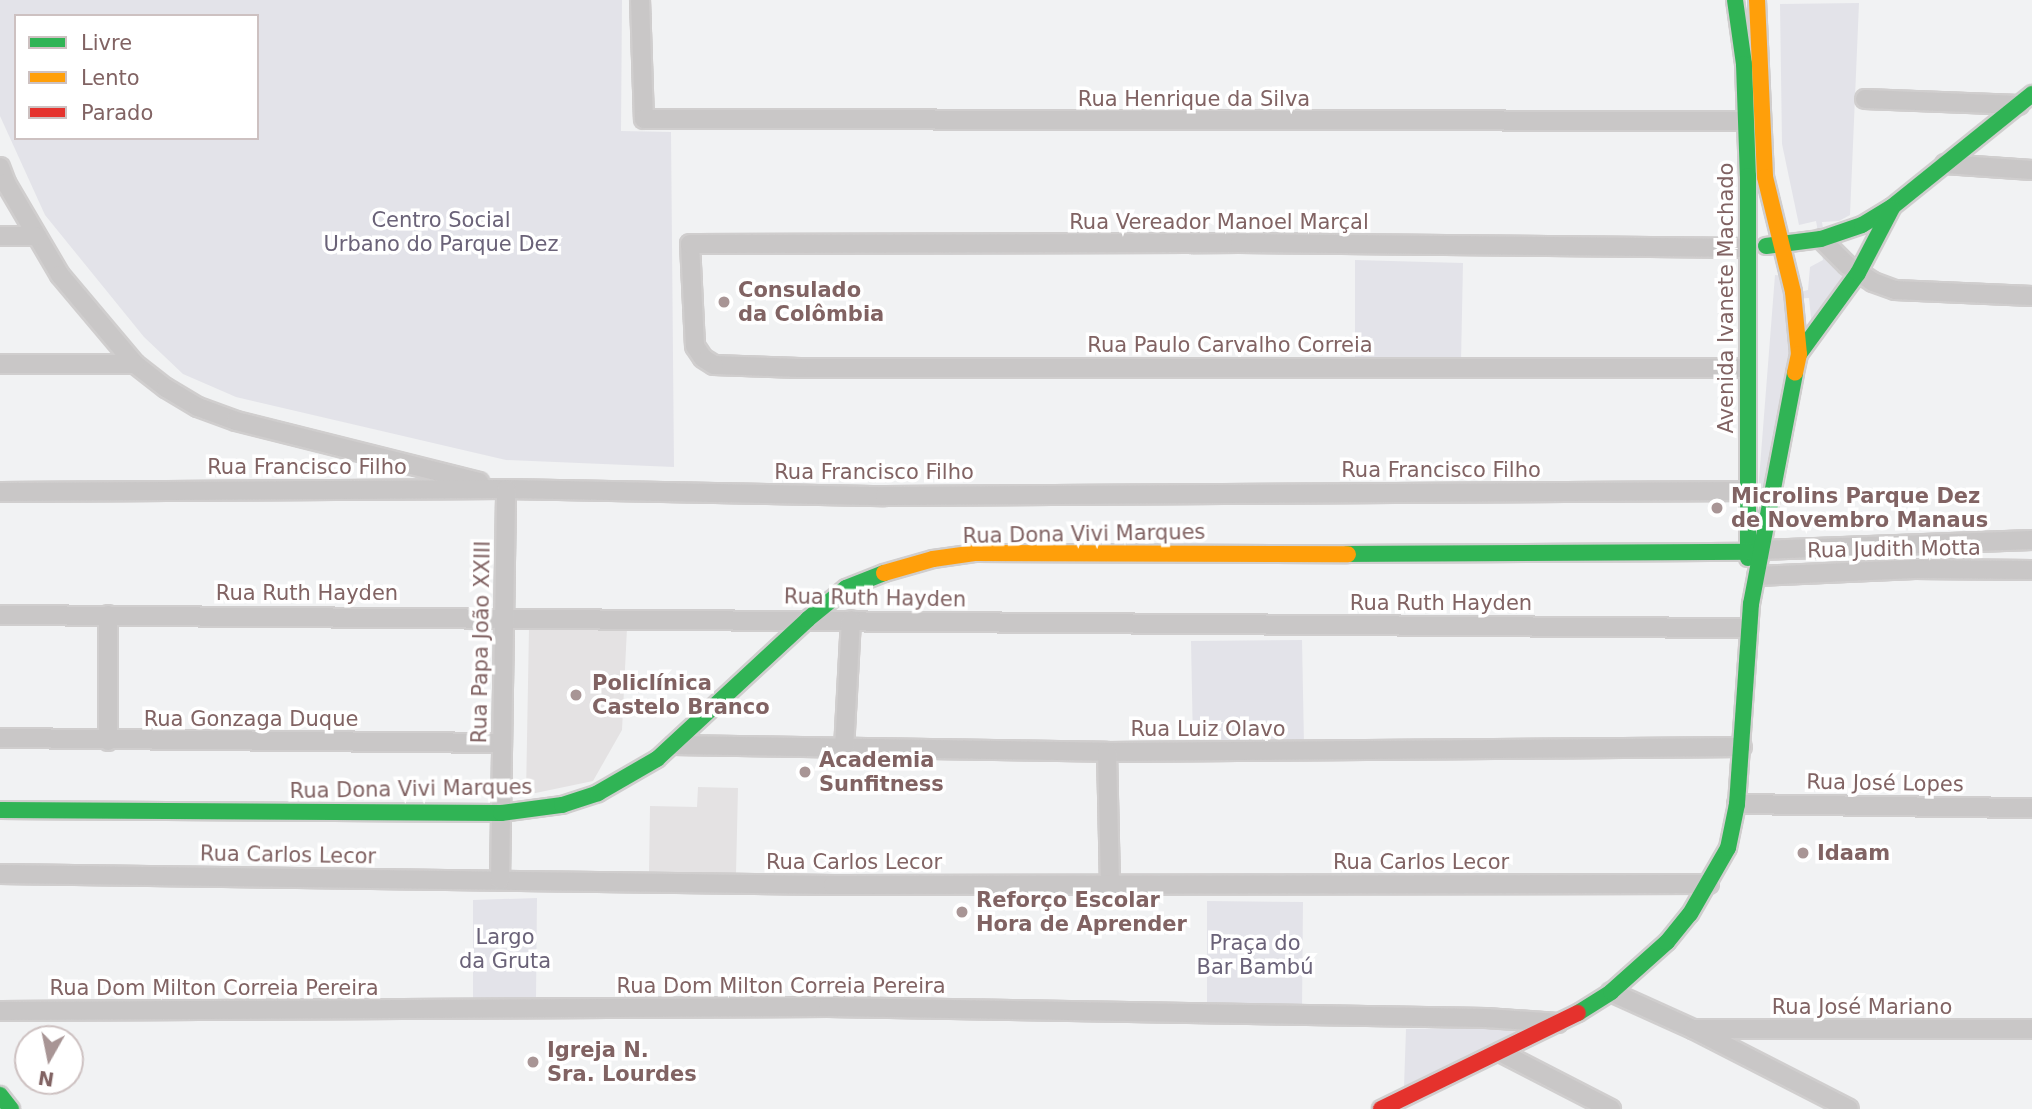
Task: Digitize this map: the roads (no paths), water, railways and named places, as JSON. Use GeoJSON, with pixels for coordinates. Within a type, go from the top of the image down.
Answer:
{"type":"FeatureCollection","features":[{"type":"Feature","properties":{"kind":"street","name":"Rua Henrique da Silva"},"geometry":{"type":"LineString","coordinates":[[640,0],[644,119],[1744,121]]}},
{"type":"Feature","properties":{"kind":"street","name":"Avenida Ivanete Machado"},"geometry":{"type":"LineString","coordinates":[[1381,1109],[1561,1023],[1611,992],[1667,942],[1690,914],[1728,848],[1737,804],[1742,747],[1748,628],[1765,423],[1747,368],[1748,248],[1744,64],[1735,0]]}},
{"type":"Feature","properties":{"kind":"street","name":"Avenida Ivanete Machado"},"geometry":{"type":"LineString","coordinates":[[1752,596],[1757,576],[1748,491],[1765,423],[1799,354],[1793,292],[1762,149],[1757,0]]}},
{"type":"Feature","properties":{"kind":"street"},"geometry":{"type":"LineString","coordinates":[[1866,99],[2025,100]]}},
{"type":"Feature","properties":{"kind":"street"},"geometry":{"type":"LineString","coordinates":[[1748,248],[1821,239],[1843,233],[1892,207],[2025,100]]}},
{"type":"Feature","properties":{"kind":"street"},"geometry":{"type":"LineString","coordinates":[[1945,164],[2032,170]]}},
{"type":"Feature","properties":{"kind":"street"},"geometry":{"type":"LineString","coordinates":[[0,167],[35,236],[60,275],[135,364],[166,388],[198,407],[236,421],[506,489]]}},
{"type":"Feature","properties":{"kind":"street"},"geometry":{"type":"LineString","coordinates":[[1799,354],[1858,273],[1892,207]]}},
{"type":"Feature","properties":{"kind":"street"},"geometry":{"type":"LineString","coordinates":[[0,236],[35,236]]}},
{"type":"Feature","properties":{"kind":"street"},"geometry":{"type":"LineString","coordinates":[[1821,239],[1838,259],[1858,273],[1872,282],[1895,290],[2032,296]]}},
{"type":"Feature","properties":{"kind":"street","name":"Rua Vereador Manoel Marçal"},"geometry":{"type":"LineString","coordinates":[[713,365],[703,358],[695,346],[690,244],[1240,243],[1748,248]]}},
{"type":"Feature","properties":{"kind":"street"},"geometry":{"type":"LineString","coordinates":[[0,364],[135,364]]}},
{"type":"Feature","properties":{"kind":"street","name":"Rua Paulo Carvalho Correia"},"geometry":{"type":"LineString","coordinates":[[713,365],[799,368],[1747,368]]}},
{"type":"Feature","properties":{"kind":"street","name":"Rua Francisco Filho"},"geometry":{"type":"LineString","coordinates":[[0,492],[506,489],[806,495],[1748,491]]}},
{"type":"Feature","properties":{"kind":"street","name":"Rua Papa João XXIII"},"geometry":{"type":"LineString","coordinates":[[500,880],[506,489]]}},
{"type":"Feature","properties":{"kind":"street","name":"Rua Judith Motta"},"geometry":{"type":"LineString","coordinates":[[1754,551],[2032,540]]}},
{"type":"Feature","properties":{"kind":"street","name":"Rua Dona Vivi Marques"},"geometry":{"type":"LineString","coordinates":[[0,810],[501,813],[562,805],[598,793],[629,777],[674,745],[808,619],[846,588],[898,568],[933,559],[975,553],[1576,555],[1754,551]]}},
{"type":"Feature","properties":{"kind":"street","name":"Rua Judith Motta"},"geometry":{"type":"LineString","coordinates":[[1757,576],[1915,569],[2032,570]]}},
{"type":"Feature","properties":{"kind":"street","name":"Rua Ruth Hayden"},"geometry":{"type":"LineString","coordinates":[[0,615],[504,616],[1748,628]]}},
{"type":"Feature","properties":{"kind":"street"},"geometry":{"type":"LineString","coordinates":[[107,615],[108,741]]}},
{"type":"Feature","properties":{"kind":"street"},"geometry":{"type":"LineString","coordinates":[[844,749],[851,620]]}},
{"type":"Feature","properties":{"kind":"street","name":"Rua Gonzaga Duque"},"geometry":{"type":"LineString","coordinates":[[0,738],[502,743]]}},
{"type":"Feature","properties":{"kind":"street","name":"Rua Luiz Olavo"},"geometry":{"type":"LineString","coordinates":[[674,745],[1107,752],[1742,747]]}},
{"type":"Feature","properties":{"kind":"street"},"geometry":{"type":"LineString","coordinates":[[1107,752],[1110,884]]}},
{"type":"Feature","properties":{"kind":"street","name":"Rua José Lopes"},"geometry":{"type":"LineString","coordinates":[[1737,804],[2032,808]]}},
{"type":"Feature","properties":{"kind":"street","name":"Rua Carlos Lecor"},"geometry":{"type":"LineString","coordinates":[[0,874],[833,885],[1709,884]]}},
{"type":"Feature","properties":{"kind":"street"},"geometry":{"type":"LineString","coordinates":[[1611,992],[1693,1029],[1849,1109]]}},
{"type":"Feature","properties":{"kind":"street","name":"Rua Dom Milton Correia Pereira"},"geometry":{"type":"LineString","coordinates":[[0,1012],[828,1007],[1472,1018],[1561,1023]]}},
{"type":"Feature","properties":{"kind":"street","name":"Rua José Mariano"},"geometry":{"type":"LineString","coordinates":[[1693,1029],[2032,1029]]}},
{"type":"Feature","properties":{"kind":"street"},"geometry":{"type":"LineString","coordinates":[[1500,1052],[1611,1109]]}},
{"type":"Feature","properties":{"kind":"street"},"geometry":{"type":"LineString","coordinates":[[0,1096],[11,1109]]}},
{"type":"Feature","properties":{"kind":"place","name":"Consulado da Colômbia"},"geometry":{"type":"Point","coordinates":[724,302]}},
{"type":"Feature","properties":{"kind":"place","name":"Microlins Parque Dez de Novembro Manaus"},"geometry":{"type":"Point","coordinates":[1717,508]}},
{"type":"Feature","properties":{"kind":"place","name":"Policlínica Castelo Branco"},"geometry":{"type":"Point","coordinates":[576,695]}},
{"type":"Feature","properties":{"kind":"place","name":"Academia Sunfitness"},"geometry":{"type":"Point","coordinates":[805,772]}},
{"type":"Feature","properties":{"kind":"place","name":"Idaam"},"geometry":{"type":"Point","coordinates":[1803,853]}},
{"type":"Feature","properties":{"kind":"place","name":"Reforço Escolar Hora de Aprender"},"geometry":{"type":"Point","coordinates":[962,912]}},
{"type":"Feature","properties":{"kind":"place","name":"Igreja N. Sra. Lourdes"},"geometry":{"type":"Point","coordinates":[533,1062]}},
{"type":"Feature","properties":{"kind":"park label","name":"Centro Social Urbano do Parque Dez"},"geometry":{"type":"Point","coordinates":[441,232]}},
{"type":"Feature","properties":{"kind":"park label","name":"Largo da Gruta"},"geometry":{"type":"Point","coordinates":[505,949]}},
{"type":"Feature","properties":{"kind":"park label","name":"Praça do Bar Bambú"},"geometry":{"type":"Point","coordinates":[1255,955]}}]}
